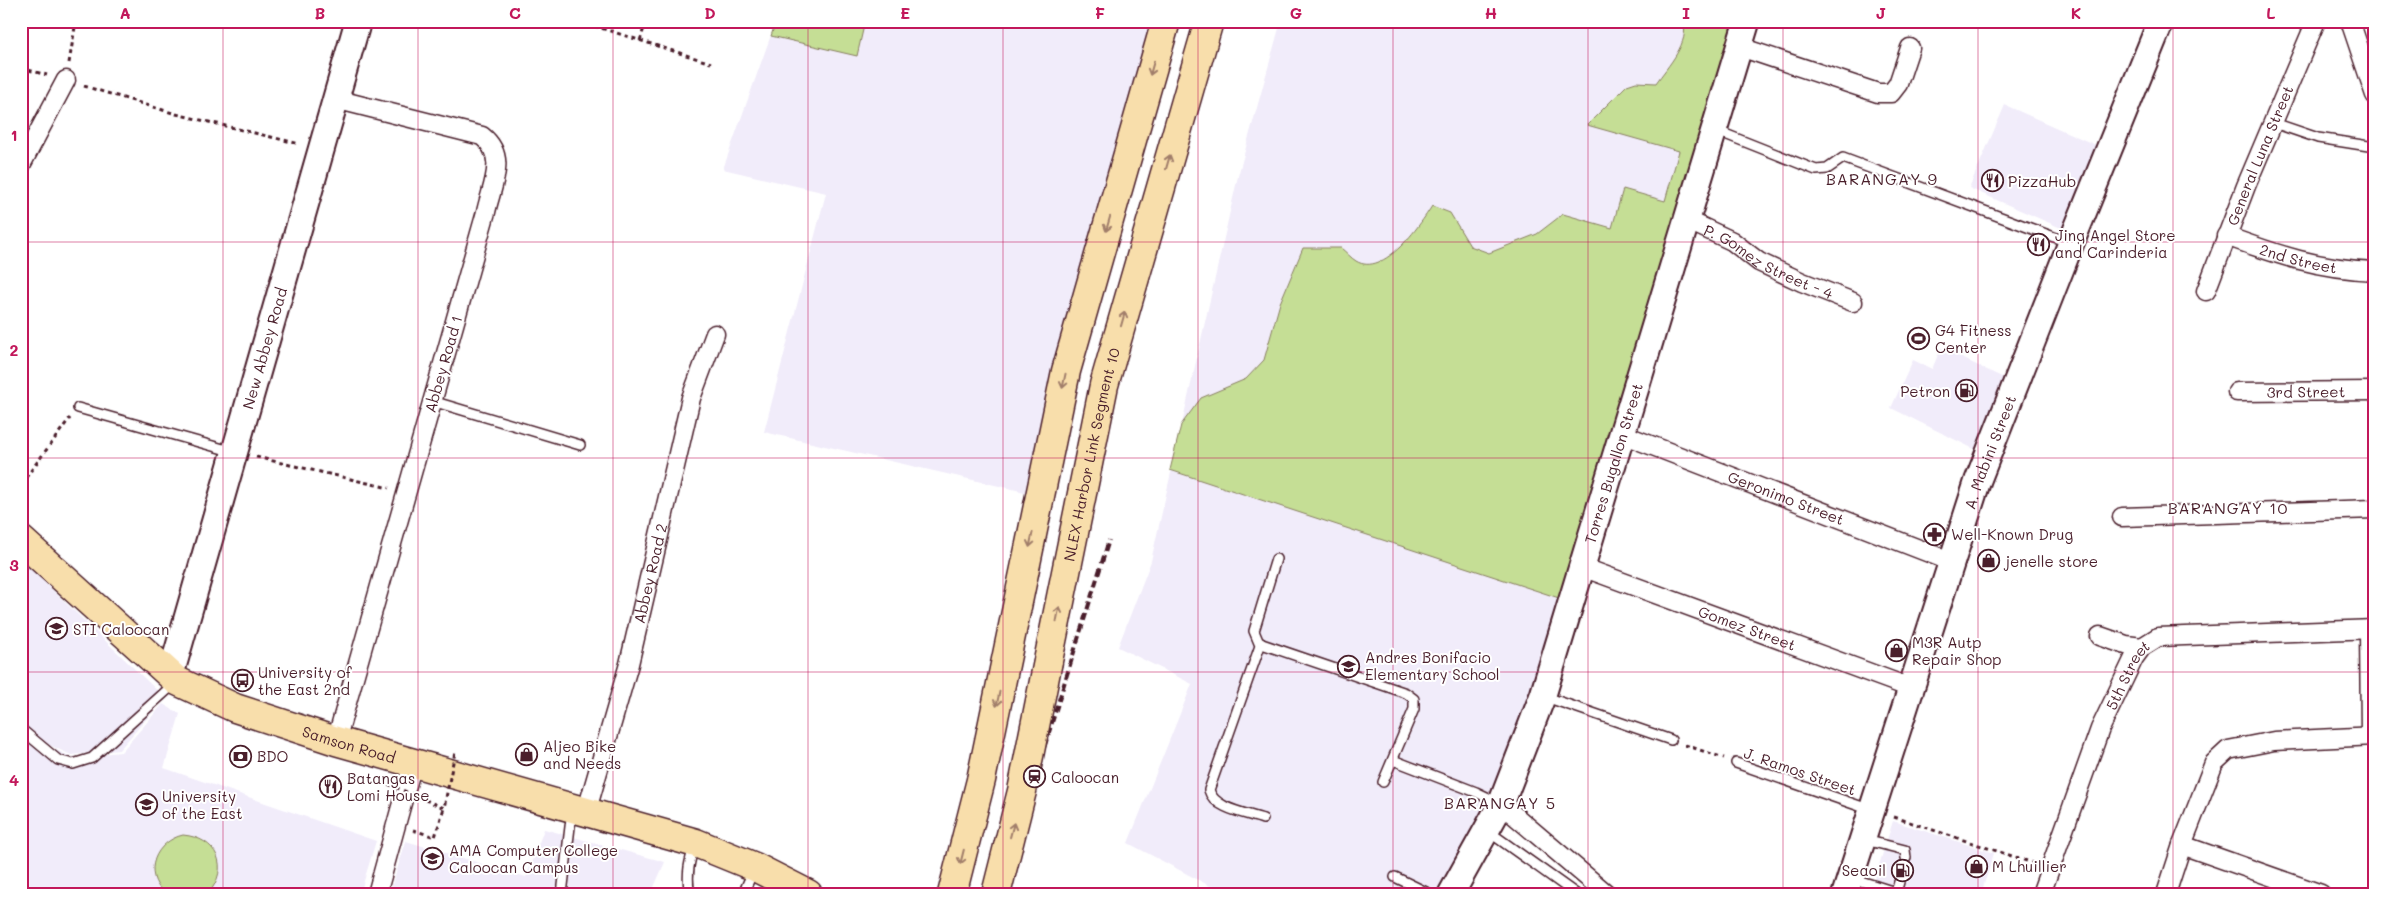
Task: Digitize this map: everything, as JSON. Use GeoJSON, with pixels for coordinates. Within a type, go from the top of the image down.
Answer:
{"type":"FeatureCollection","features":[{"type":"Feature","properties":{"kind":"highway"},"geometry":{"type":"LineString","coordinates":[[952,894],[981,780],[1066,371],[1166,21]]}},
{"type":"Feature","properties":{"kind":"highway","name":"NLEX Harbor Link Segment 10"},"geometry":{"type":"LineString","coordinates":[[996,894],[1022,791],[1104,385],[1209,21]]}},
{"type":"Feature","properties":{"kind":"highway","name":"Samson Road"},"geometry":{"type":"LineString","coordinates":[[21,540],[174,678],[235,708],[336,741],[696,843],[755,866],[808,894]]}},
{"type":"Feature","properties":{"kind":"street","name":"New Abbey Road"},"geometry":{"type":"LineString","coordinates":[[174,678],[235,452],[358,21]]}},
{"type":"Feature","properties":{"kind":"street","name":"Torres Bugallon Street"},"geometry":{"type":"LineString","coordinates":[[1451,894],[1501,804],[1543,695],[1747,21]]}},
{"type":"Feature","properties":{"kind":"street","name":"A. Mabini Street"},"geometry":{"type":"LineString","coordinates":[[1848,886],[1874,811],[1950,561],[1978,480],[2071,243],[2162,21]]}},
{"type":"Feature","properties":{"kind":"street","name":"General Luna Street"},"geometry":{"type":"LineString","coordinates":[[2206,291],[2226,236],[2316,21]]}},
{"type":"Feature","properties":{"kind":"street"},"geometry":{"type":"LineString","coordinates":[[2350,21],[2375,95]]}},
{"type":"Feature","properties":{"kind":"street"},"geometry":{"type":"LineString","coordinates":[[1740,47],[1878,92],[1891,93],[1898,84],[1910,48]]}},
{"type":"Feature","properties":{"kind":"street"},"geometry":{"type":"LineString","coordinates":[[21,165],[66,80]]}},
{"type":"Feature","properties":{"kind":"street","name":"Abbey Road 1"},"geometry":{"type":"LineString","coordinates":[[336,99],[482,136],[490,142],[497,152],[497,163],[486,212],[336,741]]}},
{"type":"Feature","properties":{"kind":"street","name":"P. Gomez Street - 4"},"geometry":{"type":"LineString","coordinates":[[1687,220],[1732,242],[1759,262],[1802,282],[1853,302]]}},
{"type":"Feature","properties":{"kind":"street","name":"2nd Street"},"geometry":{"type":"LineString","coordinates":[[2226,236],[2299,261],[2340,270],[2375,271]]}},
{"type":"Feature","properties":{"kind":"street","name":"Abbey Road 2"},"geometry":{"type":"LineString","coordinates":[[579,810],[629,664],[670,481],[691,398],[715,334]]}},
{"type":"Feature","properties":{"kind":"street","name":"3rd Street"},"geometry":{"type":"LineString","coordinates":[[2237,392],[2375,391]]}},
{"type":"Feature","properties":{"kind":"street","name":"Geronimo Street"},"geometry":{"type":"LineString","coordinates":[[1622,434],[1950,561]]}},
{"type":"Feature","properties":{"kind":"street"},"geometry":{"type":"LineString","coordinates":[[2122,517],[2375,509]]}},
{"type":"Feature","properties":{"kind":"street","name":"Gomez Street"},"geometry":{"type":"LineString","coordinates":[[1582,567],[1912,688]]}},
{"type":"Feature","properties":{"kind":"street"},"geometry":{"type":"LineString","coordinates":[[2166,894],[2182,845],[2214,763],[2221,754],[2228,750],[2274,740],[2373,736],[2372,629]]}},
{"type":"Feature","properties":{"kind":"street","name":"5th Street"},"geometry":{"type":"LineString","coordinates":[[2041,894],[2100,729],[2134,658],[2142,647],[2158,638],[2372,629]]}},
{"type":"Feature","properties":{"kind":"street"},"geometry":{"type":"LineString","coordinates":[[2100,636],[2126,645],[2142,647]]}},
{"type":"Feature","properties":{"kind":"street"},"geometry":{"type":"LineString","coordinates":[[377,894],[413,763]]}},
{"type":"Feature","properties":{"kind":"street"},"geometry":{"type":"LineString","coordinates":[[1501,804],[1607,894]]}},
{"type":"Feature","properties":{"kind":"street"},"geometry":{"type":"LineString","coordinates":[[2182,845],[2321,894]]}},
{"type":"Feature","properties":{"kind":"lane"},"geometry":{"type":"LineString","coordinates":[[2274,123],[2318,138],[2375,148]]}},
{"type":"Feature","properties":{"kind":"lane"},"geometry":{"type":"LineString","coordinates":[[1714,130],[1816,170],[1827,169],[1843,158],[2071,243]]}},
{"type":"Feature","properties":{"kind":"lane"},"geometry":{"type":"LineString","coordinates":[[432,401],[580,445]]}},
{"type":"Feature","properties":{"kind":"lane"},"geometry":{"type":"LineString","coordinates":[[78,408],[235,452]]}},
{"type":"Feature","properties":{"kind":"lane"},"geometry":{"type":"LineString","coordinates":[[1276,559],[1254,631],[1261,643],[1411,695],[1415,704],[1414,709],[1383,782]]}},
{"type":"Feature","properties":{"kind":"lane"},"geometry":{"type":"LineString","coordinates":[[1261,643],[1209,790],[1211,796],[1219,803],[1263,819]]}},
{"type":"Feature","properties":{"kind":"lane"},"geometry":{"type":"LineString","coordinates":[[21,729],[58,760],[73,764],[92,758],[174,678]]}},
{"type":"Feature","properties":{"kind":"lane"},"geometry":{"type":"LineString","coordinates":[[1543,695],[1670,740]]}},
{"type":"Feature","properties":{"kind":"lane"},"geometry":{"type":"LineString","coordinates":[[1392,760],[1476,792],[1501,804]]}},
{"type":"Feature","properties":{"kind":"lane","name":"J. Ramos Street"},"geometry":{"type":"LineString","coordinates":[[1736,762],[1874,811]]}},
{"type":"Feature","properties":{"kind":"lane"},"geometry":{"type":"LineString","coordinates":[[562,894],[579,810]]}},
{"type":"Feature","properties":{"kind":"lane"},"geometry":{"type":"LineString","coordinates":[[1487,830],[1576,894]]}},
{"type":"Feature","properties":{"kind":"lane"},"geometry":{"type":"LineString","coordinates":[[1864,840],[1905,850],[1906,858]]}},
{"type":"Feature","properties":{"kind":"lane"},"geometry":{"type":"LineString","coordinates":[[693,894],[689,890],[687,877],[689,861],[696,843]]}},
{"type":"Feature","properties":{"kind":"lane"},"geometry":{"type":"LineString","coordinates":[[743,894],[755,866]]}},
{"type":"Feature","properties":{"kind":"lane"},"geometry":{"type":"LineString","coordinates":[[1395,877],[1430,894]]}},
{"type":"Feature","properties":{"kind":"lane"},"geometry":{"type":"LineString","coordinates":[[1848,886],[1892,891],[1897,889],[1899,882]]}},
{"type":"Feature","properties":{"kind":"path"},"geometry":{"type":"LineString","coordinates":[[66,80],[76,21]]}},
{"type":"Feature","properties":{"kind":"path"},"geometry":{"type":"LineString","coordinates":[[579,21],[711,63]]}},
{"type":"Feature","properties":{"kind":"path"},"geometry":{"type":"LineString","coordinates":[[640,40],[646,21]]}},
{"type":"Feature","properties":{"kind":"path"},"geometry":{"type":"LineString","coordinates":[[21,68],[176,114],[321,150]]}},
{"type":"Feature","properties":{"kind":"path"},"geometry":{"type":"LineString","coordinates":[[21,484],[78,408]]}},
{"type":"Feature","properties":{"kind":"path"},"geometry":{"type":"LineString","coordinates":[[235,452],[406,492]]}},
{"type":"Feature","properties":{"kind":"path","name":"J. Ramos Street"},"geometry":{"type":"LineString","coordinates":[[1670,740],[1736,762]]}},
{"type":"Feature","properties":{"kind":"path"},"geometry":{"type":"LineString","coordinates":[[435,838],[455,752]]}},
{"type":"Feature","properties":{"kind":"path"},"geometry":{"type":"LineString","coordinates":[[380,781],[443,809]]}},
{"type":"Feature","properties":{"kind":"path"},"geometry":{"type":"LineString","coordinates":[[1874,811],[2050,869]]}},
{"type":"Feature","properties":{"kind":"shaded area"},"geometry":{"type":"Polygon","coordinates":[[[776,21],[1152,21],[1110,162],[1029,493],[764,432],[826,193],[723,169],[776,21]]]}},
{"type":"Feature","properties":{"kind":"shaded area"},"geometry":{"type":"Polygon","coordinates":[[[1281,21],[1741,21],[1530,706],[1494,795],[1440,894],[1225,894],[1128,843],[1192,684],[1118,647],[1151,561],[1238,176],[1281,21]]]}},
{"type":"Feature","properties":{"kind":"shaded area"},"geometry":{"type":"Polygon","coordinates":[[[2005,105],[2098,146],[2061,228],[1969,188],[2005,105]]]}},
{"type":"Feature","properties":{"kind":"shaded area"},"geometry":{"type":"Polygon","coordinates":[[[1941,348],[2008,380],[1976,450],[1891,408],[1913,360],[1932,369],[1941,348]]]}},
{"type":"Feature","properties":{"kind":"shaded area","name":"STI Caloocan"},"geometry":{"type":"Polygon","coordinates":[[[21,560],[165,698],[119,750],[71,755],[43,742],[21,721],[21,560]]]}},
{"type":"Feature","properties":{"kind":"shaded area","name":"University of the East"},"geometry":{"type":"Polygon","coordinates":[[[163,704],[180,714],[164,768],[376,841],[360,894],[21,894],[21,725],[42,744],[72,757],[121,752],[163,704]]]}},
{"type":"Feature","properties":{"kind":"shaded area"},"geometry":{"type":"Polygon","coordinates":[[[1893,821],[1994,853],[1981,894],[1870,894],[1893,821]]]}},
{"type":"Feature","properties":{"kind":"shaded area"},"geometry":{"type":"Polygon","coordinates":[[[544,829],[665,862],[651,894],[390,892],[406,841],[526,877],[544,829]]]}},
{"type":"Feature","properties":{"kind":"green space"},"geometry":{"type":"Polygon","coordinates":[[[776,21],[865,21],[857,56],[771,36],[776,21]]]}},
{"type":"Feature","properties":{"kind":"green space"},"geometry":{"type":"Polygon","coordinates":[[[1683,21],[1741,21],[1562,599],[1170,470],[1181,425],[1201,398],[1246,379],[1264,360],[1280,303],[1303,248],[1341,248],[1356,261],[1367,264],[1378,262],[1400,247],[1432,206],[1450,213],[1470,246],[1489,253],[1537,234],[1563,214],[1612,228],[1623,189],[1665,201],[1679,151],[1587,125],[1627,85],[1636,82],[1656,83],[1681,46],[1685,29],[1683,21]]]}},
{"type":"Feature","properties":{"kind":"green space"},"geometry":{"type":"Polygon","coordinates":[[[183,835],[195,837],[204,842],[212,848],[217,856],[219,874],[208,894],[165,894],[158,886],[154,877],[153,868],[159,851],[173,838],[183,835]]]}},
{"type":"Feature","properties":{"kind":"railway"},"geometry":{"type":"LineString","coordinates":[[993,894],[1035,777],[1109,540]]}},
{"type":"Feature","properties":{"kind":"place","name":"PizzaHub"},"geometry":{"type":"Point","coordinates":[1992,181]}},
{"type":"Feature","properties":{"kind":"place","name":"Jing Angel Store and Carinderia"},"geometry":{"type":"Point","coordinates":[2039,244]}},
{"type":"Feature","properties":{"kind":"place","name":"G4 Fitness Center"},"geometry":{"type":"Point","coordinates":[1919,339]}},
{"type":"Feature","properties":{"kind":"place","name":"Petron"},"geometry":{"type":"Point","coordinates":[1966,391]}},
{"type":"Feature","properties":{"kind":"place","name":"Well-Known Drug"},"geometry":{"type":"Point","coordinates":[1935,534]}},
{"type":"Feature","properties":{"kind":"place","name":"jenelle store"},"geometry":{"type":"Point","coordinates":[1989,561]}},
{"type":"Feature","properties":{"kind":"place","name":"STI Caloocan"},"geometry":{"type":"Point","coordinates":[57,629]}},
{"type":"Feature","properties":{"kind":"place","name":"M3R Autp Repair Shop"},"geometry":{"type":"Point","coordinates":[1896,651]}},
{"type":"Feature","properties":{"kind":"place","name":"Andres Bonifacio Elementary School"},"geometry":{"type":"Point","coordinates":[1349,666]}},
{"type":"Feature","properties":{"kind":"place","name":"University of the East 2nd"},"geometry":{"type":"Point","coordinates":[242,681]}},
{"type":"Feature","properties":{"kind":"place","name":"Aljeo Bike and Needs"},"geometry":{"type":"Point","coordinates":[527,755]}},
{"type":"Feature","properties":{"kind":"place","name":"BDO"},"geometry":{"type":"Point","coordinates":[241,756]}},
{"type":"Feature","properties":{"kind":"place","name":"Caloocan"},"geometry":{"type":"Point","coordinates":[1035,777]}},
{"type":"Feature","properties":{"kind":"place","name":"Batangas Lomi House"},"geometry":{"type":"Point","coordinates":[331,787]}},
{"type":"Feature","properties":{"kind":"place","name":"University of the East"},"geometry":{"type":"Point","coordinates":[146,805]}},
{"type":"Feature","properties":{"kind":"place","name":"AMA Computer College Caloocan Campus"},"geometry":{"type":"Point","coordinates":[433,859]}},
{"type":"Feature","properties":{"kind":"place","name":"M Lhuillier"},"geometry":{"type":"Point","coordinates":[1976,866]}},
{"type":"Feature","properties":{"kind":"place","name":"Seaoil"},"geometry":{"type":"Point","coordinates":[1902,870]}},
{"type":"Feature","properties":{"kind":"district","name":"BARANGAY 9"},"geometry":{"type":"Point","coordinates":[1882,178]}},
{"type":"Feature","properties":{"kind":"district","name":"BARANGAY 10"},"geometry":{"type":"Point","coordinates":[2228,507]}},
{"type":"Feature","properties":{"kind":"district","name":"BARANGAY 5"},"geometry":{"type":"Point","coordinates":[1500,802]}}]}
